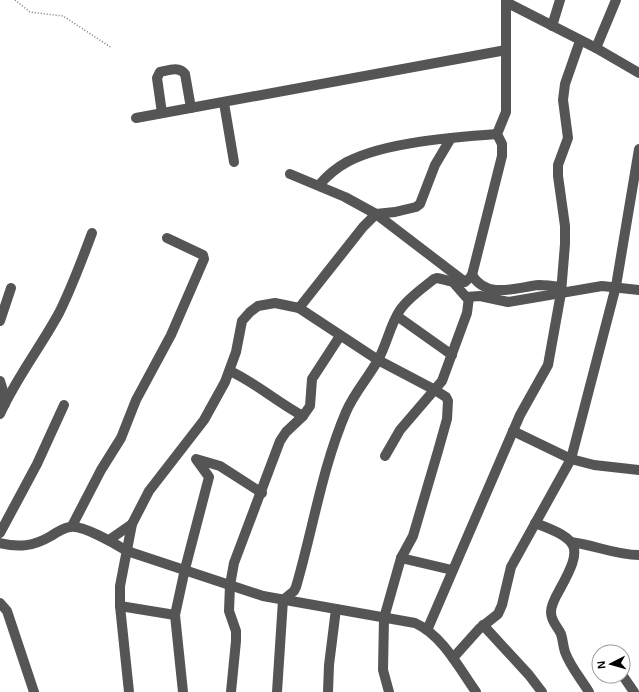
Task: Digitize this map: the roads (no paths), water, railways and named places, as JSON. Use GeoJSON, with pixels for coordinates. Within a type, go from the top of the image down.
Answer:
{"type":"FeatureCollection","features":[{"type":"Feature","properties":{"kind":"street"},"geometry":{"type":"LineString","coordinates":[[552,26],[560,0]]}},
{"type":"Feature","properties":{"kind":"street"},"geometry":{"type":"LineString","coordinates":[[596,48],[616,0]]}},
{"type":"Feature","properties":{"kind":"street"},"geometry":{"type":"LineString","coordinates":[[468,278],[502,156],[502,144],[497,134],[506,112],[506,50],[510,2],[639,73]]}},
{"type":"Feature","properties":{"kind":"street"},"geometry":{"type":"LineString","coordinates":[[428,628],[513,430],[548,365],[561,290],[565,226],[558,176],[558,165],[568,138],[568,131],[563,110],[563,100],[566,84],[580,41]]}},
{"type":"Feature","properties":{"kind":"street"},"geometry":{"type":"LineString","coordinates":[[136,118],[506,50]]}},
{"type":"Feature","properties":{"kind":"street"},"geometry":{"type":"LineString","coordinates":[[162,113],[157,78],[160,72],[178,69],[182,70],[185,74],[191,108]]}},
{"type":"Feature","properties":{"kind":"street"},"geometry":{"type":"LineString","coordinates":[[224,102],[234,162]]}},
{"type":"Feature","properties":{"kind":"street"},"geometry":{"type":"LineString","coordinates":[[319,185],[335,169],[358,157],[395,147],[451,138],[497,134]]}},
{"type":"Feature","properties":{"kind":"street"},"geometry":{"type":"LineString","coordinates":[[299,308],[362,227],[376,214],[395,212],[416,207],[420,204],[426,192],[435,165],[451,138]]}},
{"type":"Feature","properties":{"kind":"street"},"geometry":{"type":"LineString","coordinates":[[453,658],[483,625],[498,614],[502,605],[511,567],[571,459],[616,286],[639,149]]}},
{"type":"Feature","properties":{"kind":"street"},"geometry":{"type":"LineString","coordinates":[[290,174],[319,185],[376,214],[468,278],[478,283],[498,291],[540,285],[561,290]]}},
{"type":"Feature","properties":{"kind":"street"},"geometry":{"type":"LineString","coordinates":[[0,414],[20,375],[58,313],[78,272],[92,233]]}},
{"type":"Feature","properties":{"kind":"street"},"geometry":{"type":"LineString","coordinates":[[0,543],[12,546],[27,546],[40,542],[72,526],[101,470],[121,438],[136,400],[171,336],[204,259],[203,255],[167,238]]}},
{"type":"Feature","properties":{"kind":"street"},"geometry":{"type":"LineString","coordinates":[[278,692],[283,600],[294,591],[296,587],[309,543],[325,471],[346,412],[357,391],[378,360],[397,316],[404,305],[434,279],[453,282],[468,278]]}},
{"type":"Feature","properties":{"kind":"street"},"geometry":{"type":"LineString","coordinates":[[453,282],[463,294],[469,297],[480,296],[508,302],[561,290],[581,288],[616,286],[639,290]]}},
{"type":"Feature","properties":{"kind":"street"},"geometry":{"type":"LineString","coordinates":[[0,320],[11,288]]}},
{"type":"Feature","properties":{"kind":"street"},"geometry":{"type":"LineString","coordinates":[[385,456],[400,430],[442,381],[467,313],[469,297]]}},
{"type":"Feature","properties":{"kind":"street"},"geometry":{"type":"LineString","coordinates":[[129,692],[120,606],[120,586],[132,524],[149,492],[209,412],[230,371],[236,352],[240,326],[250,312],[258,306],[275,303],[299,308],[378,360],[435,390],[446,397],[448,401],[447,419],[413,536],[401,558],[384,618],[383,670],[389,692]]}},
{"type":"Feature","properties":{"kind":"street"},"geometry":{"type":"LineString","coordinates":[[397,316],[452,355]]}},
{"type":"Feature","properties":{"kind":"street"},"geometry":{"type":"LineString","coordinates":[[231,692],[236,631],[229,611],[230,585],[234,563],[262,493],[280,441],[286,432],[303,416],[312,402],[310,384],[312,379],[340,336]]}},
{"type":"Feature","properties":{"kind":"street"},"geometry":{"type":"LineString","coordinates":[[230,371],[252,382],[287,408],[303,416]]}},
{"type":"Feature","properties":{"kind":"street"},"geometry":{"type":"LineString","coordinates":[[0,381],[3,387],[5,404]]}},
{"type":"Feature","properties":{"kind":"street"},"geometry":{"type":"LineString","coordinates":[[0,533],[37,464],[64,406]]}},
{"type":"Feature","properties":{"kind":"street"},"geometry":{"type":"LineString","coordinates":[[513,430],[571,459],[594,464],[639,470]]}},
{"type":"Feature","properties":{"kind":"street"},"geometry":{"type":"LineString","coordinates":[[182,450],[196,459],[220,466],[262,493]]}},
{"type":"Feature","properties":{"kind":"street"},"geometry":{"type":"LineString","coordinates":[[183,692],[175,615],[185,569],[209,476],[196,459]]}},
{"type":"Feature","properties":{"kind":"street"},"geometry":{"type":"LineString","coordinates":[[535,523],[560,532],[571,542],[598,546],[621,554],[639,555]]}},
{"type":"Feature","properties":{"kind":"street"},"geometry":{"type":"LineString","coordinates":[[109,540],[132,524]]}},
{"type":"Feature","properties":{"kind":"street"},"geometry":{"type":"LineString","coordinates":[[72,526],[109,540],[127,551],[185,569],[258,595],[415,623],[428,628],[453,658],[476,692]]}},
{"type":"Feature","properties":{"kind":"street"},"geometry":{"type":"LineString","coordinates":[[571,542],[574,560],[556,596],[551,613],[554,624],[560,632],[568,658],[589,692]]}},
{"type":"Feature","properties":{"kind":"street"},"geometry":{"type":"LineString","coordinates":[[401,558],[452,570]]}},
{"type":"Feature","properties":{"kind":"street"},"geometry":{"type":"LineString","coordinates":[[0,602],[7,611],[34,692]]}},
{"type":"Feature","properties":{"kind":"street"},"geometry":{"type":"LineString","coordinates":[[120,606],[175,615]]}},
{"type":"Feature","properties":{"kind":"street"},"geometry":{"type":"LineString","coordinates":[[328,692],[336,609]]}},
{"type":"Feature","properties":{"kind":"street"},"geometry":{"type":"LineString","coordinates":[[483,625],[529,675],[542,692]]}}]}
